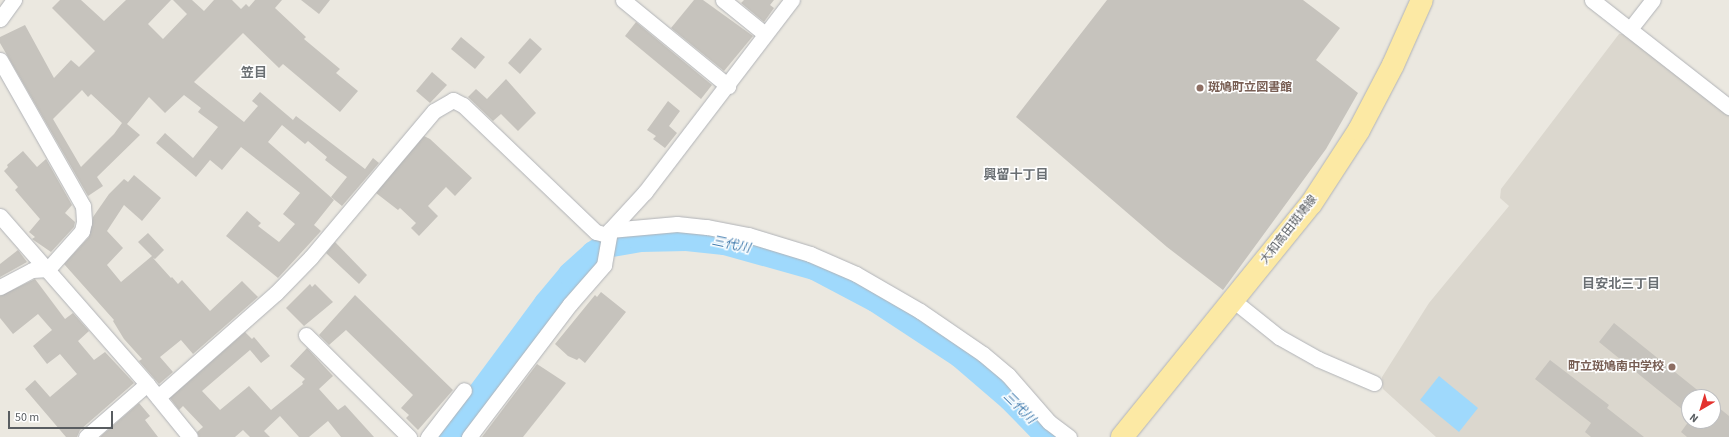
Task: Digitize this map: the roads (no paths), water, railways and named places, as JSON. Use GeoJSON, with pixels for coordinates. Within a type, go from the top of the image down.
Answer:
{"type":"FeatureCollection","features":[{"type":"Feature","properties":{"kind":"main road","name":"大和高田斑鳩線"},"geometry":{"type":"LineString","coordinates":[[1122,437],[1311,204],[1358,130],[1393,65],[1422,0]]}},
{"type":"Feature","properties":{"kind":"street"},"geometry":{"type":"LineString","coordinates":[[0,10],[13,0]]}},
{"type":"Feature","properties":{"kind":"street"},"geometry":{"type":"LineString","coordinates":[[0,19],[13,0]]}},
{"type":"Feature","properties":{"kind":"street"},"geometry":{"type":"LineString","coordinates":[[623,0],[728,86]]}},
{"type":"Feature","properties":{"kind":"street"},"geometry":{"type":"LineString","coordinates":[[723,0],[765,34]]}},
{"type":"Feature","properties":{"kind":"street"},"geometry":{"type":"LineString","coordinates":[[469,437],[570,304],[604,265],[609,232],[645,192],[728,86],[765,34],[792,0]]}},
{"type":"Feature","properties":{"kind":"street"},"geometry":{"type":"LineString","coordinates":[[1592,0],[1729,107]]}},
{"type":"Feature","properties":{"kind":"street"},"geometry":{"type":"LineString","coordinates":[[1630,29],[1653,0]]}},
{"type":"Feature","properties":{"kind":"street"},"geometry":{"type":"LineString","coordinates":[[0,60],[82,206],[82,231],[48,269],[32,270],[0,287]]}},
{"type":"Feature","properties":{"kind":"street"},"geometry":{"type":"LineString","coordinates":[[158,397],[276,293],[311,257],[434,112],[453,100],[463,105],[596,232],[609,232],[677,224],[707,226],[748,235],[803,252],[856,274],[920,311],[984,354],[1008,375],[1049,422],[1069,437]]}},
{"type":"Feature","properties":{"kind":"street"},"geometry":{"type":"LineString","coordinates":[[0,216],[148,384],[190,437]]}},
{"type":"Feature","properties":{"kind":"street"},"geometry":{"type":"LineString","coordinates":[[1234,300],[1279,337],[1318,359],[1374,383]]}},
{"type":"Feature","properties":{"kind":"street"},"geometry":{"type":"LineString","coordinates":[[306,335],[410,437]]}},
{"type":"Feature","properties":{"kind":"street"},"geometry":{"type":"LineString","coordinates":[[86,437],[148,384]]}},
{"type":"Feature","properties":{"kind":"street"},"geometry":{"type":"LineString","coordinates":[[428,437],[464,390]]}},
{"type":"Feature","properties":{"kind":"water"},"geometry":{"type":"Polygon","coordinates":[[[1439,376],[1478,408],[1459,432],[1420,400],[1439,376]]]}},
{"type":"Feature","properties":{"kind":"waterway","name":"三代川"},"geometry":{"type":"LineString","coordinates":[[447,437],[546,303],[570,274],[593,253],[606,245],[640,239],[686,238],[724,242],[814,267],[875,299],[960,355],[1010,398],[1048,437]]}},
{"type":"Feature","properties":{"kind":"place","name":"斑鳩町立図書館"},"geometry":{"type":"Point","coordinates":[1200,88]}},
{"type":"Feature","properties":{"kind":"place","name":"町立斑鳩南中学校"},"geometry":{"type":"Point","coordinates":[1672,367]}},
{"type":"Feature","properties":{"kind":"district","name":"笠目"},"geometry":{"type":"Point","coordinates":[254,73]}},
{"type":"Feature","properties":{"kind":"district","name":"興留十丁目"},"geometry":{"type":"Point","coordinates":[1016,175]}},
{"type":"Feature","properties":{"kind":"district","name":"目安北三丁目"},"geometry":{"type":"Point","coordinates":[1621,284]}}]}
